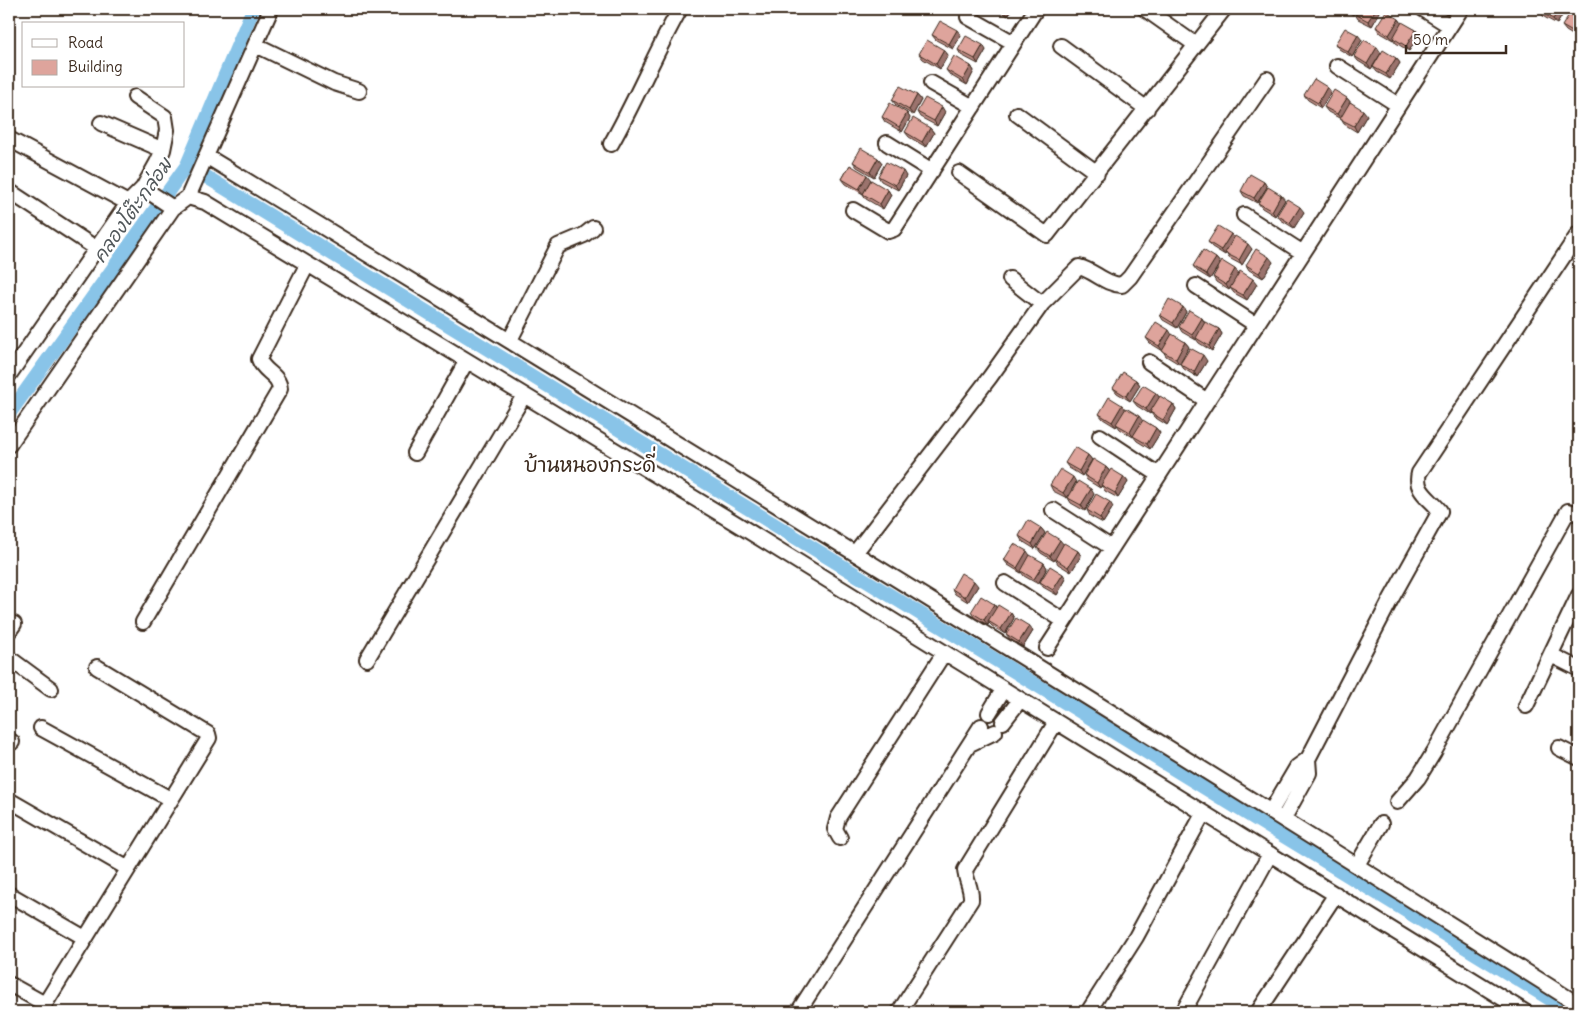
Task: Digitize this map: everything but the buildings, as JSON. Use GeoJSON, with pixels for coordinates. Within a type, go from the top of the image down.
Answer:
{"type":"FeatureCollection","features":[{"type":"Feature","properties":{"kind":"street"},"geometry":{"type":"LineString","coordinates":[[9,445],[170,206],[190,193],[271,9]]}},
{"type":"Feature","properties":{"kind":"street"},"geometry":{"type":"LineString","coordinates":[[611,144],[628,113],[654,55],[680,9]]}},
{"type":"Feature","properties":{"kind":"street"},"geometry":{"type":"LineString","coordinates":[[852,210],[891,232],[1036,9]]}},
{"type":"Feature","properties":{"kind":"street"},"geometry":{"type":"LineString","coordinates":[[1145,9],[1196,45]]}},
{"type":"Feature","properties":{"kind":"street"},"geometry":{"type":"LineString","coordinates":[[959,173],[1047,235],[1224,9]]}},
{"type":"Feature","properties":{"kind":"street"},"geometry":{"type":"LineString","coordinates":[[1423,9],[1450,26]]}},
{"type":"Feature","properties":{"kind":"street"},"geometry":{"type":"LineString","coordinates":[[1047,648],[1461,9]]}},
{"type":"Feature","properties":{"kind":"street"},"geometry":{"type":"LineString","coordinates":[[968,17],[1014,43]]}},
{"type":"Feature","properties":{"kind":"street"},"geometry":{"type":"LineString","coordinates":[[256,45],[334,83],[359,91]]}},
{"type":"Feature","properties":{"kind":"street"},"geometry":{"type":"LineString","coordinates":[[1061,46],[1147,109]]}},
{"type":"Feature","properties":{"kind":"street"},"geometry":{"type":"LineString","coordinates":[[1337,66],[1398,105]]}},
{"type":"Feature","properties":{"kind":"street"},"geometry":{"type":"LineString","coordinates":[[855,553],[990,377],[1042,304],[1079,267],[1090,269],[1104,280],[1113,284],[1122,285],[1130,277],[1267,79]]}},
{"type":"Feature","properties":{"kind":"street"},"geometry":{"type":"LineString","coordinates":[[931,83],[973,107]]}},
{"type":"Feature","properties":{"kind":"street"},"geometry":{"type":"LineString","coordinates":[[9,375],[128,203],[144,189],[158,163],[167,130],[165,117],[135,97]]}},
{"type":"Feature","properties":{"kind":"street"},"geometry":{"type":"LineString","coordinates":[[1017,114],[1097,173]]}},
{"type":"Feature","properties":{"kind":"street"},"geometry":{"type":"LineString","coordinates":[[101,123],[162,150]]}},
{"type":"Feature","properties":{"kind":"street"},"geometry":{"type":"LineString","coordinates":[[9,139],[128,203]]}},
{"type":"Feature","properties":{"kind":"street"},"geometry":{"type":"LineString","coordinates":[[887,143],[932,171]]}},
{"type":"Feature","properties":{"kind":"street"},"geometry":{"type":"LineString","coordinates":[[205,159],[510,340],[1284,818],[1579,1004]]}},
{"type":"Feature","properties":{"kind":"street"},"geometry":{"type":"LineString","coordinates":[[144,189],[170,206]]}},
{"type":"Feature","properties":{"kind":"street"},"geometry":{"type":"LineString","coordinates":[[9,190],[97,249]]}},
{"type":"Feature","properties":{"kind":"street"},"geometry":{"type":"LineString","coordinates":[[190,193],[466,362],[737,524],[1525,1012]]}},
{"type":"Feature","properties":{"kind":"street"},"geometry":{"type":"LineString","coordinates":[[1244,215],[1303,253]]}},
{"type":"Feature","properties":{"kind":"street"},"geometry":{"type":"LineString","coordinates":[[510,340],[558,246],[584,235],[593,228]]}},
{"type":"Feature","properties":{"kind":"street"},"geometry":{"type":"LineString","coordinates":[[1271,810],[1297,768],[1308,759],[1391,599],[1440,511],[1420,490],[1416,482],[1419,473],[1579,233]]}},
{"type":"Feature","properties":{"kind":"street"},"geometry":{"type":"LineString","coordinates":[[144,622],[280,389],[277,377],[261,364],[260,360],[307,265]]}},
{"type":"Feature","properties":{"kind":"street"},"geometry":{"type":"LineString","coordinates":[[1010,279],[1042,304]]}},
{"type":"Feature","properties":{"kind":"street"},"geometry":{"type":"LineString","coordinates":[[1196,286],[1256,325]]}},
{"type":"Feature","properties":{"kind":"street"},"geometry":{"type":"LineString","coordinates":[[415,454],[466,362]]}},
{"type":"Feature","properties":{"kind":"street"},"geometry":{"type":"LineString","coordinates":[[1149,362],[1207,401]]}},
{"type":"Feature","properties":{"kind":"street"},"geometry":{"type":"LineString","coordinates":[[367,658],[524,397]]}},
{"type":"Feature","properties":{"kind":"street"},"geometry":{"type":"LineString","coordinates":[[1100,436],[1159,475]]}},
{"type":"Feature","properties":{"kind":"street"},"geometry":{"type":"LineString","coordinates":[[1053,510],[1112,548]]}},
{"type":"Feature","properties":{"kind":"street"},"geometry":{"type":"LineString","coordinates":[[1397,802],[1418,778],[1434,752],[1568,511],[1579,514]]}},
{"type":"Feature","properties":{"kind":"street"},"geometry":{"type":"LineString","coordinates":[[1005,584],[1064,621]]}},
{"type":"Feature","properties":{"kind":"street"},"geometry":{"type":"LineString","coordinates":[[1526,706],[1579,594]]}},
{"type":"Feature","properties":{"kind":"street"},"geometry":{"type":"LineString","coordinates":[[840,838],[835,829],[838,818],[944,653]]}},
{"type":"Feature","properties":{"kind":"street"},"geometry":{"type":"LineString","coordinates":[[1551,655],[1579,669]]}},
{"type":"Feature","properties":{"kind":"street"},"geometry":{"type":"LineString","coordinates":[[9,658],[51,689]]}},
{"type":"Feature","properties":{"kind":"street"},"geometry":{"type":"LineString","coordinates":[[9,984],[42,1008],[209,736],[97,667]]}},
{"type":"Feature","properties":{"kind":"street"},"geometry":{"type":"LineString","coordinates":[[989,713],[1003,690]]}},
{"type":"Feature","properties":{"kind":"street"},"geometry":{"type":"LineString","coordinates":[[970,744],[999,727],[1020,700]]}},
{"type":"Feature","properties":{"kind":"street"},"geometry":{"type":"LineString","coordinates":[[899,1012],[971,900],[972,890],[966,879],[965,870],[1056,722]]}},
{"type":"Feature","properties":{"kind":"street"},"geometry":{"type":"LineString","coordinates":[[798,1012],[981,726]]}},
{"type":"Feature","properties":{"kind":"street"},"geometry":{"type":"LineString","coordinates":[[41,728],[170,799]]}},
{"type":"Feature","properties":{"kind":"street"},"geometry":{"type":"LineString","coordinates":[[1559,748],[1579,758]]}},
{"type":"Feature","properties":{"kind":"street"},"geometry":{"type":"LineString","coordinates":[[1284,818],[1309,773],[1308,759]]}},
{"type":"Feature","properties":{"kind":"street"},"geometry":{"type":"LineString","coordinates":[[9,800],[128,868]]}},
{"type":"Feature","properties":{"kind":"street"},"geometry":{"type":"LineString","coordinates":[[1088,1012],[1136,937],[1203,814]]}},
{"type":"Feature","properties":{"kind":"street"},"geometry":{"type":"LineString","coordinates":[[1358,865],[1381,824]]}},
{"type":"Feature","properties":{"kind":"street"},"geometry":{"type":"LineString","coordinates":[[1183,1012],[1270,854]]}},
{"type":"Feature","properties":{"kind":"street"},"geometry":{"type":"LineString","coordinates":[[9,894],[85,938]]}},
{"type":"Feature","properties":{"kind":"street"},"geometry":{"type":"LineString","coordinates":[[1258,1012],[1336,894]]}},
{"type":"Feature","properties":{"kind":"waterway","name":"คลองโต๊ะกล่อม"},"geometry":{"type":"LineString","coordinates":[[9,414],[187,165],[253,9]]}},
{"type":"Feature","properties":{"kind":"waterway"},"geometry":{"type":"LineString","coordinates":[[187,165],[1571,1012]]}},
{"type":"Feature","properties":{"kind":"district","name":"บ้านหนองกระดี่"},"geometry":{"type":"Point","coordinates":[590,464]}}]}
